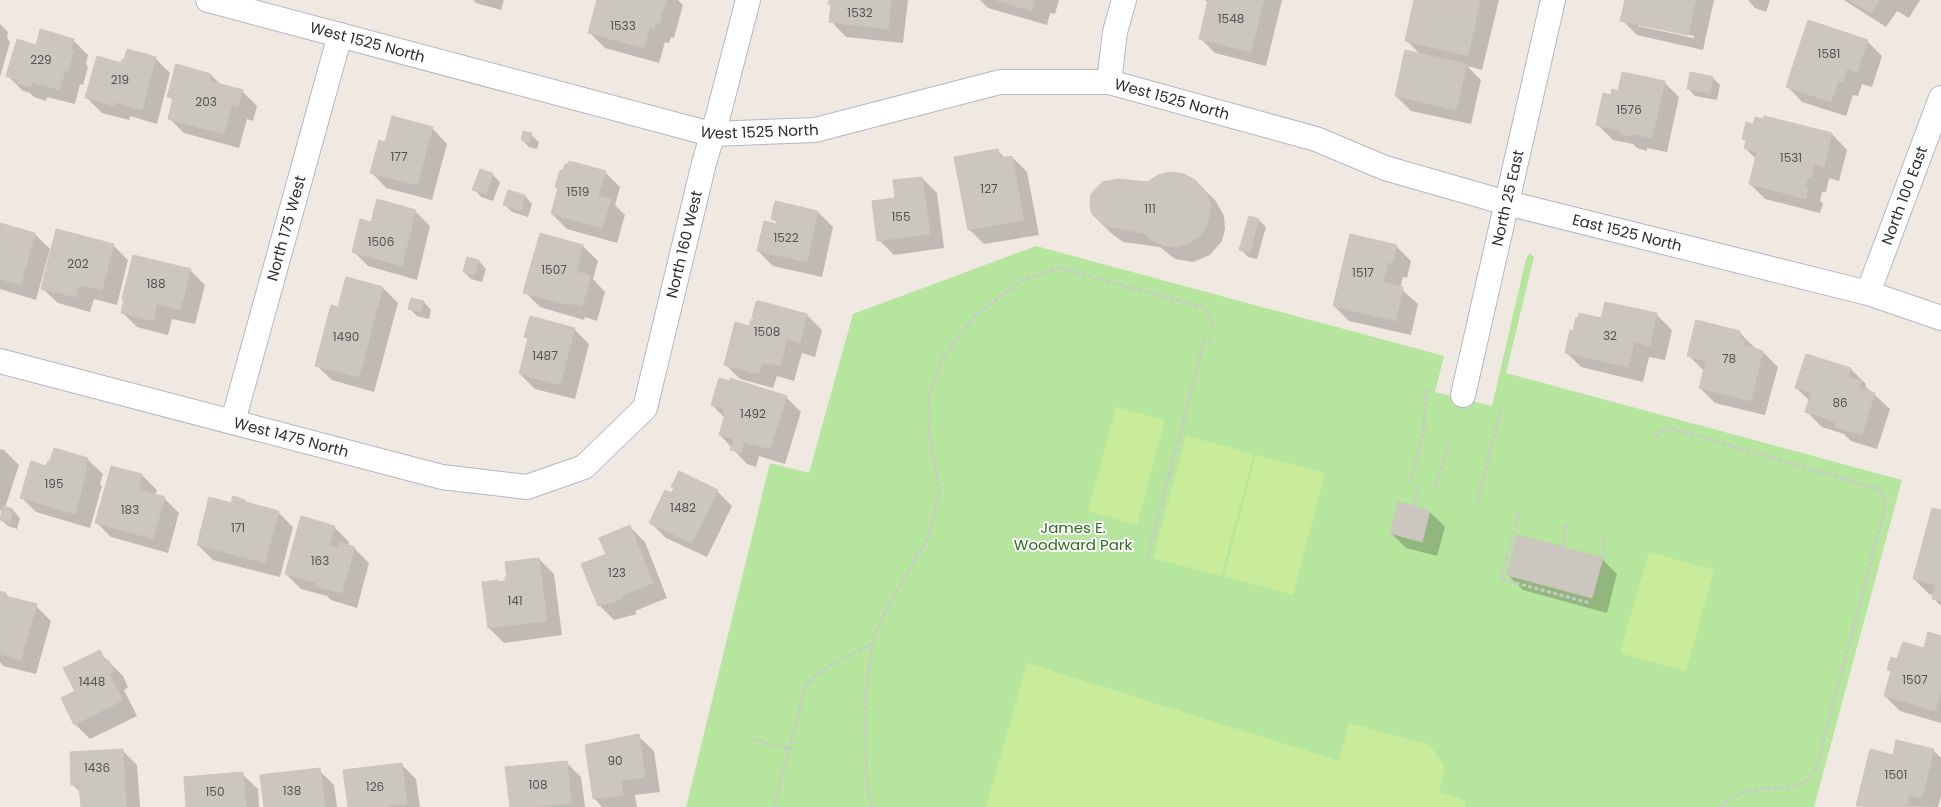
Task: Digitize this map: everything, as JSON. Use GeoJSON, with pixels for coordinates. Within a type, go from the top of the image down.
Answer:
{"type":"FeatureCollection","features":[{"type":"Feature","properties":{"kind":"street","name":"West 1525 North"},"geometry":{"type":"LineString","coordinates":[[208,0],[711,134],[815,130],[1000,82],[1110,82],[1316,138]]}},
{"type":"Feature","properties":{"kind":"street","name":"North 160 West"},"geometry":{"type":"LineString","coordinates":[[584,467],[646,408],[711,134],[719,112],[748,0]]}},
{"type":"Feature","properties":{"kind":"street"},"geometry":{"type":"LineString","coordinates":[[1110,82],[1115,32],[1124,0]]}},
{"type":"Feature","properties":{"kind":"street","name":"North 25 East"},"geometry":{"type":"LineString","coordinates":[[1463,395],[1553,0]]}},
{"type":"Feature","properties":{"kind":"street","name":"North 175 West"},"geometry":{"type":"LineString","coordinates":[[233,421],[340,35]]}},
{"type":"Feature","properties":{"kind":"street","name":"North 100 East"},"geometry":{"type":"LineString","coordinates":[[1868,293],[1941,98]]}},
{"type":"Feature","properties":{"kind":"street","name":"East 1525 North"},"geometry":{"type":"LineString","coordinates":[[1316,138],[1385,168],[1508,202],[1868,293],[1941,318]]}},
{"type":"Feature","properties":{"kind":"street","name":"West 1475 North"},"geometry":{"type":"LineString","coordinates":[[0,360],[452,478],[527,487],[584,467]]}},
{"type":"Feature","properties":{"kind":"path"},"geometry":{"type":"LineString","coordinates":[[872,807],[867,787],[865,704],[872,643],[886,610],[929,536],[938,492],[929,430],[929,393],[944,356],[974,317],[1022,280],[1059,268],[1206,308],[1214,329]]}},
{"type":"Feature","properties":{"kind":"path"},"geometry":{"type":"LineString","coordinates":[[1148,557],[1204,341],[1211,342]]}},
{"type":"Feature","properties":{"kind":"path"},"geometry":{"type":"LineString","coordinates":[[1410,482],[1423,435],[1427,388]]}},
{"type":"Feature","properties":{"kind":"path"},"geometry":{"type":"LineString","coordinates":[[1478,501],[1502,406]]}},
{"type":"Feature","properties":{"kind":"path"},"geometry":{"type":"LineString","coordinates":[[1655,438],[1664,429],[1673,429],[1879,489],[1886,504],[1816,769],[1807,781],[1791,787],[1751,790],[1730,798],[1719,807]]}},
{"type":"Feature","properties":{"kind":"path"},"geometry":{"type":"LineString","coordinates":[[1435,489],[1450,443]]}},
{"type":"Feature","properties":{"kind":"path"},"geometry":{"type":"LineString","coordinates":[[1413,506],[1418,485]]}},
{"type":"Feature","properties":{"kind":"path"},"geometry":{"type":"LineString","coordinates":[[1519,512],[1501,578],[1590,603]]}},
{"type":"Feature","properties":{"kind":"path"},"geometry":{"type":"LineString","coordinates":[[1563,548],[1566,524]]}},
{"type":"Feature","properties":{"kind":"path"},"geometry":{"type":"LineString","coordinates":[[1602,558],[1605,535]]}},
{"type":"Feature","properties":{"kind":"path"},"geometry":{"type":"LineString","coordinates":[[774,807],[805,688],[809,681],[817,674],[872,643]]}},
{"type":"Feature","properties":{"kind":"path"},"geometry":{"type":"LineString","coordinates":[[752,739],[789,749]]}},
{"type":"Feature","properties":{"kind":"green space","name":"James E. Woodward Park"},"geometry":{"type":"Polygon","coordinates":[[[1036,246],[1444,356],[1435,392],[1492,406],[1526,259],[1530,253],[1534,257],[1506,373],[1902,480],[1814,807],[686,807],[770,463],[809,473],[853,314],[1036,246]]]}},
{"type":"Feature","properties":{"kind":"green space"},"geometry":{"type":"Polygon","coordinates":[[[1116,407],[1165,420],[1137,525],[1088,511],[1116,407]]]}},
{"type":"Feature","properties":{"kind":"green space"},"geometry":{"type":"Polygon","coordinates":[[[1186,436],[1254,454],[1221,576],[1153,558],[1186,436]]]}},
{"type":"Feature","properties":{"kind":"green space"},"geometry":{"type":"Polygon","coordinates":[[[1256,455],[1325,473],[1293,595],[1224,576],[1256,455]]]}},
{"type":"Feature","properties":{"kind":"green space"},"geometry":{"type":"Polygon","coordinates":[[[1649,552],[1714,570],[1686,671],[1620,653],[1649,552]]]}},
{"type":"Feature","properties":{"kind":"green space"},"geometry":{"type":"Polygon","coordinates":[[[1027,663],[1339,761],[1349,723],[1430,745],[1445,768],[1439,792],[1466,801],[1465,807],[986,807],[1027,663]]]}},
{"type":"Feature","properties":{"kind":"building"},"geometry":{"type":"Polygon","coordinates":[[[597,0],[666,0],[659,24],[656,23],[654,28],[650,27],[644,48],[588,33],[597,0]]]}},
{"type":"Feature","properties":{"kind":"building"},"geometry":{"type":"Polygon","coordinates":[[[829,0],[891,0],[888,29],[829,22],[831,4],[828,4],[829,0]]]}},
{"type":"Feature","properties":{"kind":"building"},"geometry":{"type":"Polygon","coordinates":[[[996,0],[1035,0],[1032,11],[996,0]]]}},
{"type":"Feature","properties":{"kind":"building"},"geometry":{"type":"Polygon","coordinates":[[[1208,0],[1264,0],[1251,52],[1199,39],[1208,0]]]}},
{"type":"Feature","properties":{"kind":"building"},"geometry":{"type":"Polygon","coordinates":[[[1414,0],[1430,0],[1478,11],[1468,56],[1405,41],[1414,0]]]}},
{"type":"Feature","properties":{"kind":"building"},"geometry":{"type":"Polygon","coordinates":[[[1430,0],[1480,0],[1478,11],[1430,0]]]}},
{"type":"Feature","properties":{"kind":"building"},"geometry":{"type":"Polygon","coordinates":[[[1625,0],[1696,0],[1688,35],[1620,21],[1625,0]]]}},
{"type":"Feature","properties":{"kind":"building"},"geometry":{"type":"Polygon","coordinates":[[[1849,0],[1879,0],[1871,13],[1849,0]]]}},
{"type":"Feature","properties":{"kind":"building"},"geometry":{"type":"Polygon","coordinates":[[[1808,20],[1868,40],[1857,72],[1847,69],[1843,82],[1838,81],[1831,102],[1786,87],[1808,20]]]}},
{"type":"Feature","properties":{"kind":"building"},"geometry":{"type":"Polygon","coordinates":[[[40,29],[74,39],[71,50],[74,51],[68,71],[65,70],[60,90],[32,82],[31,87],[17,83],[18,80],[6,76],[17,39],[36,45],[40,29]]]}},
{"type":"Feature","properties":{"kind":"building"},"geometry":{"type":"Polygon","coordinates":[[[127,49],[156,57],[142,110],[115,102],[114,106],[85,98],[97,56],[121,63],[122,59],[124,60],[127,49]]]}},
{"type":"Feature","properties":{"kind":"building"},"geometry":{"type":"Polygon","coordinates":[[[1405,50],[1467,64],[1456,110],[1395,96],[1405,50]]]}},
{"type":"Feature","properties":{"kind":"building"},"geometry":{"type":"Polygon","coordinates":[[[176,64],[211,74],[209,81],[243,90],[238,107],[232,105],[224,134],[168,119],[173,98],[167,97],[176,64]]]}},
{"type":"Feature","properties":{"kind":"building"},"geometry":{"type":"Polygon","coordinates":[[[1622,72],[1665,81],[1652,138],[1633,134],[1632,136],[1620,134],[1621,131],[1596,125],[1603,93],[1611,95],[1612,89],[1618,91],[1622,72]]]}},
{"type":"Feature","properties":{"kind":"building"},"geometry":{"type":"Polygon","coordinates":[[[1690,72],[1713,77],[1710,93],[1687,89],[1690,72]]]}},
{"type":"Feature","properties":{"kind":"building"},"geometry":{"type":"Polygon","coordinates":[[[392,116],[433,127],[417,185],[370,173],[379,140],[385,142],[392,116]]]}},
{"type":"Feature","properties":{"kind":"building"},"geometry":{"type":"Polygon","coordinates":[[[1764,116],[1832,133],[1824,167],[1814,164],[1811,178],[1808,178],[1805,187],[1808,188],[1806,199],[1749,184],[1757,152],[1744,148],[1746,140],[1742,139],[1746,122],[1753,124],[1755,117],[1763,119],[1764,116]]]}},
{"type":"Feature","properties":{"kind":"building"},"geometry":{"type":"Polygon","coordinates":[[[523,131],[532,133],[529,143],[521,140],[523,131]]]}},
{"type":"Feature","properties":{"kind":"building"},"geometry":{"type":"Polygon","coordinates":[[[998,149],[1000,158],[1012,156],[1024,220],[968,230],[954,157],[998,149]]]}},
{"type":"Feature","properties":{"kind":"building"},"geometry":{"type":"Polygon","coordinates":[[[569,161],[606,171],[598,196],[611,199],[602,228],[551,214],[558,188],[555,187],[560,170],[563,171],[565,164],[568,164],[569,161]]]}},
{"type":"Feature","properties":{"kind":"building"},"geometry":{"type":"Polygon","coordinates":[[[480,169],[493,173],[486,194],[472,190],[480,169]]]}},
{"type":"Feature","properties":{"kind":"building"},"geometry":{"type":"Polygon","coordinates":[[[1171,172],[1184,174],[1195,180],[1204,189],[1210,200],[1210,213],[1207,225],[1200,236],[1190,243],[1177,247],[1165,246],[1153,241],[1143,233],[1104,226],[1092,214],[1090,206],[1091,194],[1102,182],[1118,179],[1148,182],[1158,175],[1171,172]]]}},
{"type":"Feature","properties":{"kind":"building"},"geometry":{"type":"Polygon","coordinates":[[[922,177],[930,234],[877,241],[872,201],[895,198],[893,180],[922,177]]]}},
{"type":"Feature","properties":{"kind":"building"},"geometry":{"type":"Polygon","coordinates":[[[508,190],[525,195],[521,211],[503,205],[508,190]]]}},
{"type":"Feature","properties":{"kind":"building"},"geometry":{"type":"Polygon","coordinates":[[[377,199],[416,210],[402,266],[352,252],[360,219],[371,222],[377,199]]]}},
{"type":"Feature","properties":{"kind":"building"},"geometry":{"type":"Polygon","coordinates":[[[775,201],[818,211],[807,262],[757,251],[764,221],[777,224],[777,220],[771,219],[775,201]]]}},
{"type":"Feature","properties":{"kind":"building"},"geometry":{"type":"Polygon","coordinates":[[[1249,216],[1259,219],[1250,252],[1239,250],[1249,216]]]}},
{"type":"Feature","properties":{"kind":"building"},"geometry":{"type":"Polygon","coordinates":[[[0,223],[35,233],[21,285],[0,279],[0,223]]]}},
{"type":"Feature","properties":{"kind":"building"},"geometry":{"type":"Polygon","coordinates":[[[56,229],[114,244],[102,290],[79,285],[76,297],[41,289],[56,229]]]}},
{"type":"Feature","properties":{"kind":"building"},"geometry":{"type":"Polygon","coordinates":[[[540,233],[583,245],[577,269],[579,269],[578,272],[591,276],[582,306],[570,303],[569,305],[523,293],[540,233]]]}},
{"type":"Feature","properties":{"kind":"building"},"geometry":{"type":"Polygon","coordinates":[[[1350,234],[1397,245],[1392,263],[1388,262],[1383,282],[1403,287],[1396,321],[1333,306],[1350,234]]]}},
{"type":"Feature","properties":{"kind":"building"},"geometry":{"type":"Polygon","coordinates":[[[133,255],[191,269],[180,310],[157,304],[153,321],[121,313],[124,299],[122,299],[133,255]]]}},
{"type":"Feature","properties":{"kind":"building"},"geometry":{"type":"Polygon","coordinates":[[[467,257],[479,260],[475,275],[463,272],[467,257]]]}},
{"type":"Feature","properties":{"kind":"building"},"geometry":{"type":"Polygon","coordinates":[[[346,277],[383,287],[359,377],[315,366],[331,305],[338,307],[346,277]]]}},
{"type":"Feature","properties":{"kind":"building"},"geometry":{"type":"Polygon","coordinates":[[[411,298],[424,301],[421,312],[408,309],[411,298]]]}},
{"type":"Feature","properties":{"kind":"building"},"geometry":{"type":"Polygon","coordinates":[[[759,301],[807,314],[800,343],[787,339],[780,366],[762,362],[759,374],[724,365],[735,322],[749,326],[751,319],[753,320],[754,317],[752,317],[756,302],[759,301]]]}},
{"type":"Feature","properties":{"kind":"building"},"geometry":{"type":"Polygon","coordinates":[[[1605,302],[1657,313],[1650,346],[1634,342],[1628,367],[1565,353],[1570,330],[1573,331],[1576,317],[1578,318],[1579,313],[1601,318],[1605,302]]]}},
{"type":"Feature","properties":{"kind":"building"},"geometry":{"type":"Polygon","coordinates":[[[530,316],[575,328],[560,385],[519,374],[528,338],[524,337],[530,316]]]}},
{"type":"Feature","properties":{"kind":"building"},"geometry":{"type":"Polygon","coordinates":[[[1696,320],[1740,331],[1739,339],[1745,340],[1744,345],[1763,351],[1751,401],[1699,388],[1706,361],[1687,356],[1696,320]]]}},
{"type":"Feature","properties":{"kind":"building"},"geometry":{"type":"Polygon","coordinates":[[[1806,354],[1851,368],[1848,377],[1862,381],[1859,388],[1875,393],[1862,435],[1835,427],[1837,422],[1805,412],[1811,393],[1795,388],[1806,354]]]}},
{"type":"Feature","properties":{"kind":"building"},"geometry":{"type":"Polygon","coordinates":[[[719,378],[730,381],[730,378],[787,396],[770,449],[744,442],[741,453],[730,450],[734,439],[719,435],[724,418],[727,417],[724,416],[724,409],[711,405],[719,378]]]}},
{"type":"Feature","properties":{"kind":"building"},"geometry":{"type":"Polygon","coordinates":[[[54,448],[88,458],[85,469],[87,470],[75,514],[20,498],[31,461],[46,466],[48,461],[50,461],[54,448]]]}},
{"type":"Feature","properties":{"kind":"building"},"geometry":{"type":"Polygon","coordinates":[[[111,466],[142,474],[139,487],[142,487],[141,490],[165,497],[153,539],[95,523],[111,466]]]}},
{"type":"Feature","properties":{"kind":"building"},"geometry":{"type":"Polygon","coordinates":[[[679,471],[718,490],[692,543],[649,523],[665,490],[671,493],[674,488],[671,487],[679,471]]]}},
{"type":"Feature","properties":{"kind":"building"},"geometry":{"type":"Polygon","coordinates":[[[233,496],[245,500],[245,502],[279,511],[265,563],[197,545],[209,497],[231,503],[233,496]]]}},
{"type":"Feature","properties":{"kind":"building"},"geometry":{"type":"Polygon","coordinates":[[[1398,502],[1430,511],[1422,542],[1390,533],[1398,502]]]}},
{"type":"Feature","properties":{"kind":"building"},"geometry":{"type":"Polygon","coordinates":[[[3,506],[13,509],[10,523],[0,520],[3,506]]]}},
{"type":"Feature","properties":{"kind":"building"},"geometry":{"type":"Polygon","coordinates":[[[1932,508],[1941,510],[1941,601],[1932,599],[1935,585],[1913,579],[1932,508]]]}},
{"type":"Feature","properties":{"kind":"building"},"geometry":{"type":"Polygon","coordinates":[[[301,516],[335,526],[329,546],[337,548],[339,542],[355,547],[342,593],[315,586],[316,583],[285,574],[301,516]]]}},
{"type":"Feature","properties":{"kind":"building"},"geometry":{"type":"Polygon","coordinates":[[[630,525],[653,583],[621,596],[623,599],[598,606],[581,564],[606,554],[599,538],[630,525]]]}},
{"type":"Feature","properties":{"kind":"building"},"geometry":{"type":"Polygon","coordinates":[[[1517,535],[1603,558],[1592,598],[1507,575],[1517,535]]]}},
{"type":"Feature","properties":{"kind":"building"},"geometry":{"type":"Polygon","coordinates":[[[539,558],[547,621],[488,628],[482,582],[505,581],[505,577],[507,577],[505,562],[539,558]]]}},
{"type":"Feature","properties":{"kind":"building"},"geometry":{"type":"Polygon","coordinates":[[[0,591],[6,593],[5,596],[37,604],[21,660],[0,654],[0,591]]]}},
{"type":"Feature","properties":{"kind":"building"},"geometry":{"type":"Polygon","coordinates":[[[1928,632],[1941,636],[1941,690],[1935,711],[1884,696],[1891,671],[1887,670],[1891,657],[1897,659],[1903,642],[1924,648],[1928,632]]]}},
{"type":"Feature","properties":{"kind":"building"},"geometry":{"type":"Polygon","coordinates":[[[100,650],[105,661],[108,660],[114,672],[109,674],[123,700],[74,725],[61,698],[75,691],[63,668],[100,650]]]}},
{"type":"Feature","properties":{"kind":"building"},"geometry":{"type":"Polygon","coordinates":[[[639,734],[645,777],[621,780],[623,795],[593,799],[585,745],[639,734]]]}},
{"type":"Feature","properties":{"kind":"building"},"geometry":{"type":"Polygon","coordinates":[[[1896,740],[1934,749],[1922,798],[1909,795],[1906,807],[1856,806],[1870,749],[1893,755],[1896,740]]]}},
{"type":"Feature","properties":{"kind":"building"},"geometry":{"type":"Polygon","coordinates":[[[123,749],[126,807],[81,807],[79,785],[71,785],[70,752],[123,749]]]}},
{"type":"Feature","properties":{"kind":"building"},"geometry":{"type":"Polygon","coordinates":[[[567,761],[571,803],[510,807],[505,767],[567,761]]]}},
{"type":"Feature","properties":{"kind":"building"},"geometry":{"type":"Polygon","coordinates":[[[402,763],[407,804],[381,807],[348,807],[343,770],[402,763]]]}},
{"type":"Feature","properties":{"kind":"building"},"geometry":{"type":"Polygon","coordinates":[[[320,768],[325,807],[264,807],[260,775],[320,768]]]}},
{"type":"Feature","properties":{"kind":"building"},"geometry":{"type":"Polygon","coordinates":[[[243,772],[246,807],[186,807],[184,777],[243,772]]]}}]}
